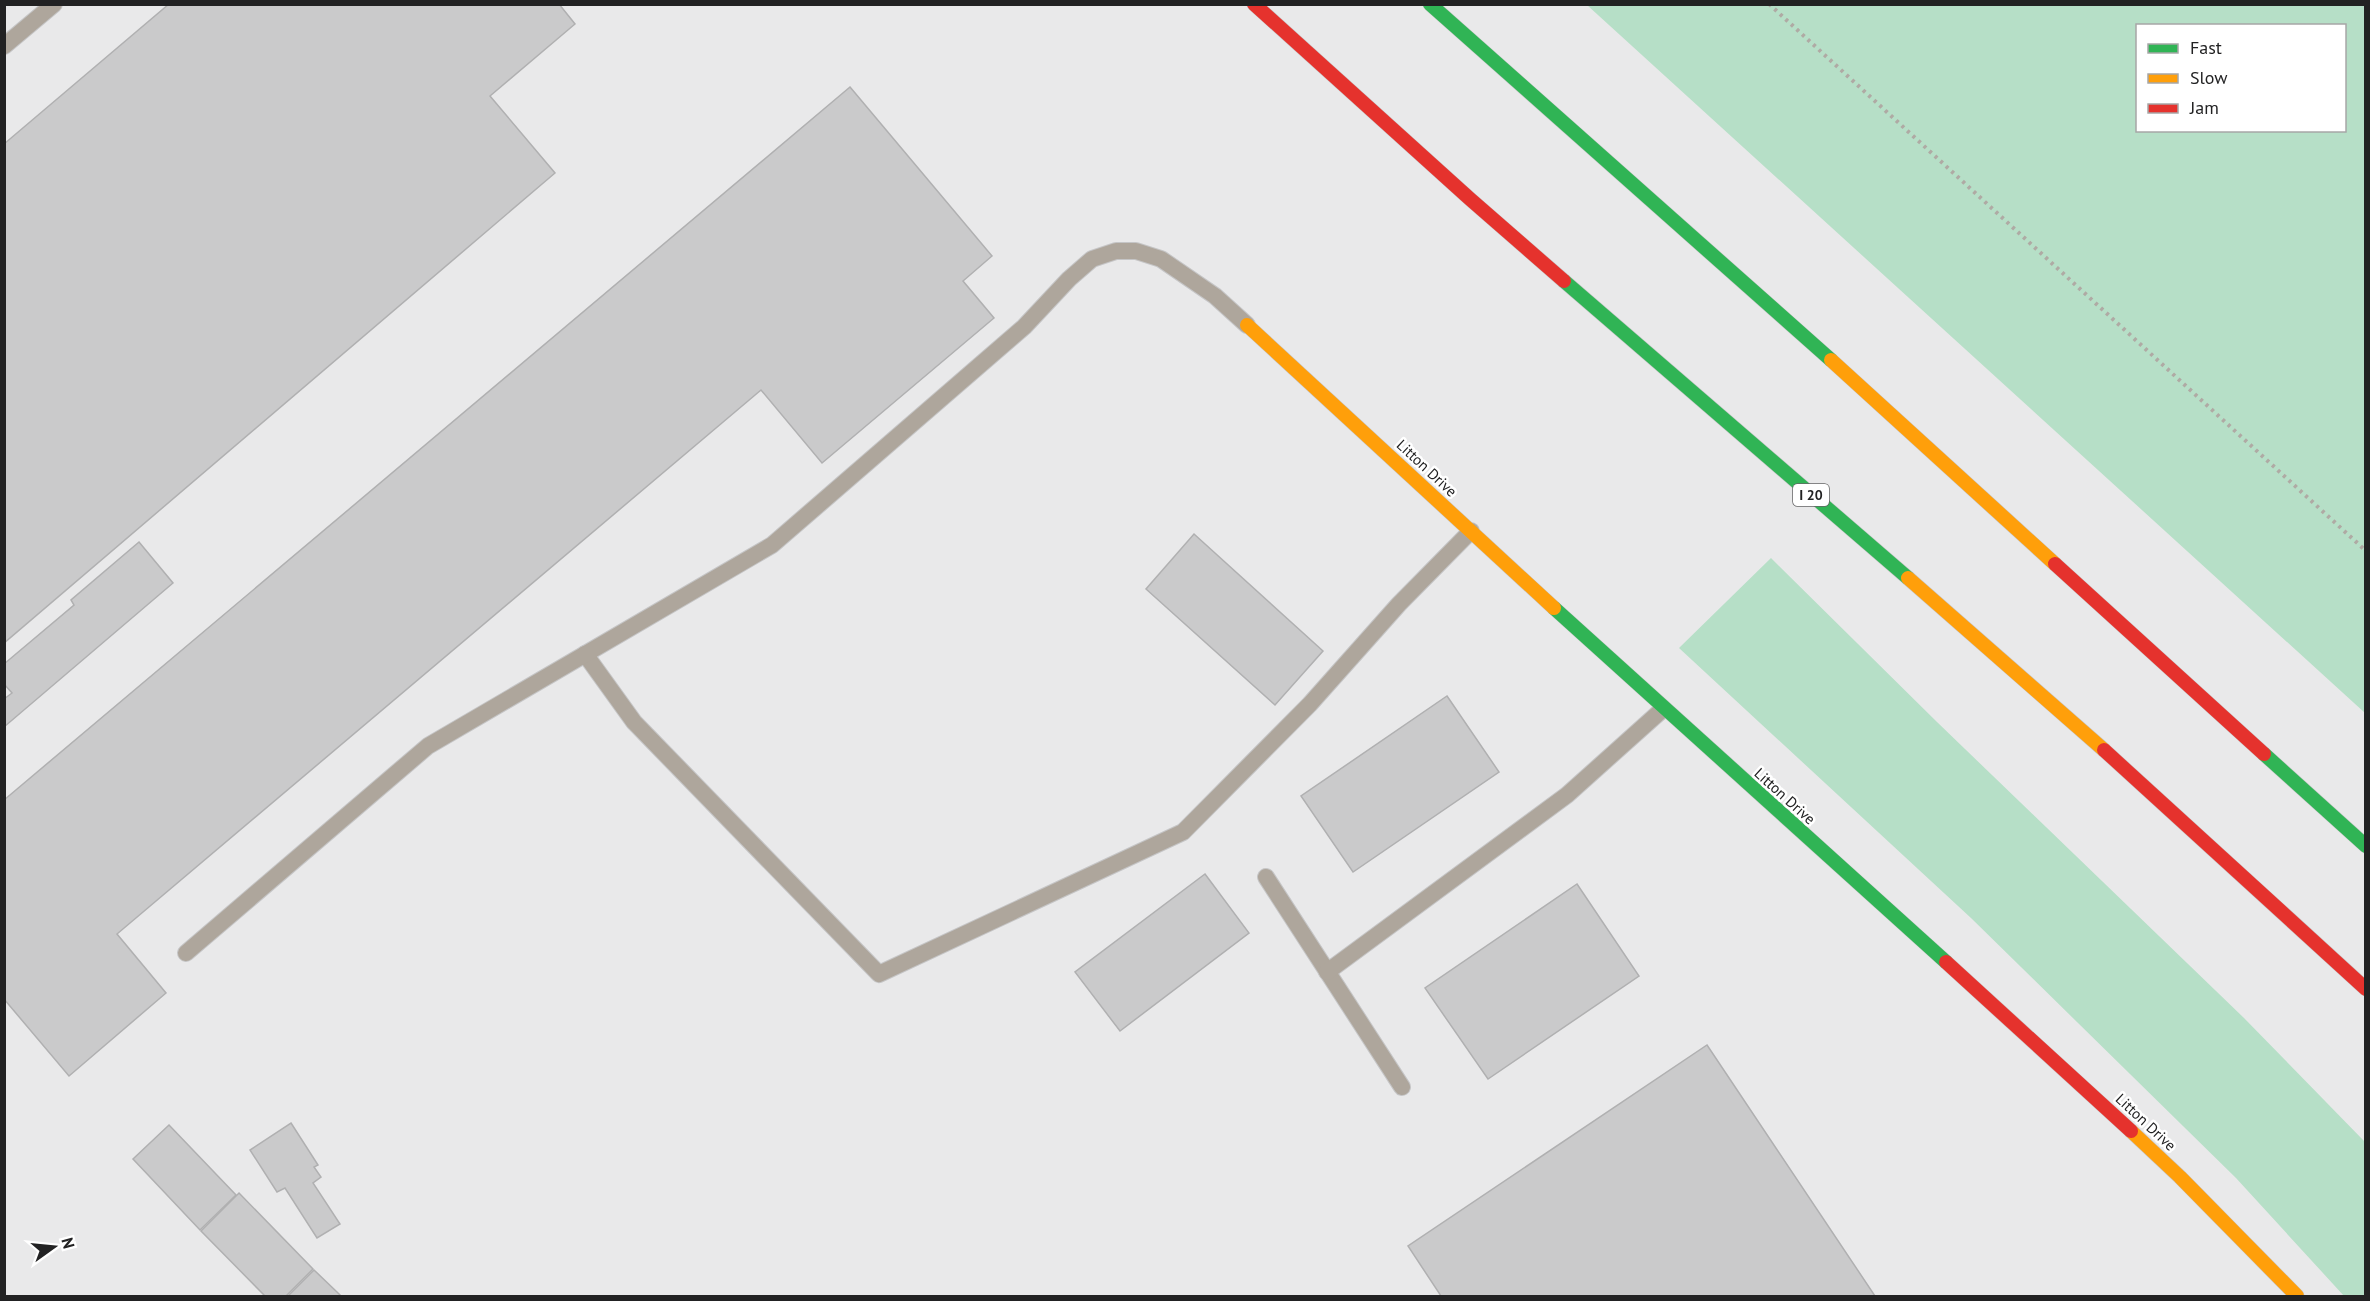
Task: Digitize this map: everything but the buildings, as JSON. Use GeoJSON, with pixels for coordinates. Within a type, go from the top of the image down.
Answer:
{"type":"FeatureCollection","features":[{"type":"Feature","properties":{"kind":"main road","name":"I 20"},"geometry":{"type":"LineString","coordinates":[[1254,4],[1470,199],[2061,711],[2366,989]]}},
{"type":"Feature","properties":{"kind":"main road"},"geometry":{"type":"LineString","coordinates":[[1430,4],[1751,288],[2090,596],[2184,685],[2366,846]]}},
{"type":"Feature","properties":{"kind":"main road","name":"Litton Drive"},"geometry":{"type":"LineString","coordinates":[[1247,325],[1663,709],[2057,1062],[2180,1177],[2296,1296]]}},
{"type":"Feature","properties":{"kind":"lane"},"geometry":{"type":"LineString","coordinates":[[4,46],[54,4]]}},
{"type":"Feature","properties":{"kind":"lane"},"geometry":{"type":"LineString","coordinates":[[186,953],[428,746],[772,545],[1024,327],[1069,279],[1092,259],[1116,251],[1136,252],[1161,259],[1215,296],[1247,325]]}},
{"type":"Feature","properties":{"kind":"lane"},"geometry":{"type":"LineString","coordinates":[[585,654],[634,722],[879,974],[1183,832],[1310,704],[1399,604],[1471,531]]}},
{"type":"Feature","properties":{"kind":"lane"},"geometry":{"type":"LineString","coordinates":[[1327,972],[1567,795],[1663,709]]}},
{"type":"Feature","properties":{"kind":"lane"},"geometry":{"type":"LineString","coordinates":[[1266,877],[1402,1087]]}},
{"type":"Feature","properties":{"kind":"path"},"geometry":{"type":"LineString","coordinates":[[1769,4],[2366,551]]}},
{"type":"Feature","properties":{"kind":"green space"},"geometry":{"type":"Polygon","coordinates":[[[1587,5],[2365,5],[2365,713],[1587,5]]]}},
{"type":"Feature","properties":{"kind":"green space"},"geometry":{"type":"Polygon","coordinates":[[[1771,558],[1937,722],[2244,1018],[2365,1142],[2365,1296],[2344,1296],[2236,1178],[1971,918],[1679,648],[1771,558]]]}},
{"type":"Feature","properties":{"kind":"traffic: fast"},"geometry":{"type":"LineString","coordinates":[[1430,4],[1831,360]]}},
{"type":"Feature","properties":{"kind":"traffic: fast"},"geometry":{"type":"LineString","coordinates":[[1564,281],[1908,578]]}},
{"type":"Feature","properties":{"kind":"traffic: fast"},"geometry":{"type":"LineString","coordinates":[[1554,608],[1946,962]]}},
{"type":"Feature","properties":{"kind":"traffic: fast"},"geometry":{"type":"LineString","coordinates":[[2264,754],[2366,846]]}},
{"type":"Feature","properties":{"kind":"traffic: slow"},"geometry":{"type":"LineString","coordinates":[[1247,325],[1554,608]]}},
{"type":"Feature","properties":{"kind":"traffic: slow"},"geometry":{"type":"LineString","coordinates":[[1831,360],[2055,564]]}},
{"type":"Feature","properties":{"kind":"traffic: slow"},"geometry":{"type":"LineString","coordinates":[[1908,578],[2104,750]]}},
{"type":"Feature","properties":{"kind":"traffic: slow"},"geometry":{"type":"LineString","coordinates":[[2131,1131],[2180,1177],[2297,1296]]}},
{"type":"Feature","properties":{"kind":"traffic: jam"},"geometry":{"type":"LineString","coordinates":[[1254,4],[1564,281]]}},
{"type":"Feature","properties":{"kind":"traffic: jam"},"geometry":{"type":"LineString","coordinates":[[2055,564],[2264,754]]}},
{"type":"Feature","properties":{"kind":"traffic: jam"},"geometry":{"type":"LineString","coordinates":[[2104,750],[2366,989]]}},
{"type":"Feature","properties":{"kind":"traffic: jam"},"geometry":{"type":"LineString","coordinates":[[1946,962],[2131,1131]]}}]}
